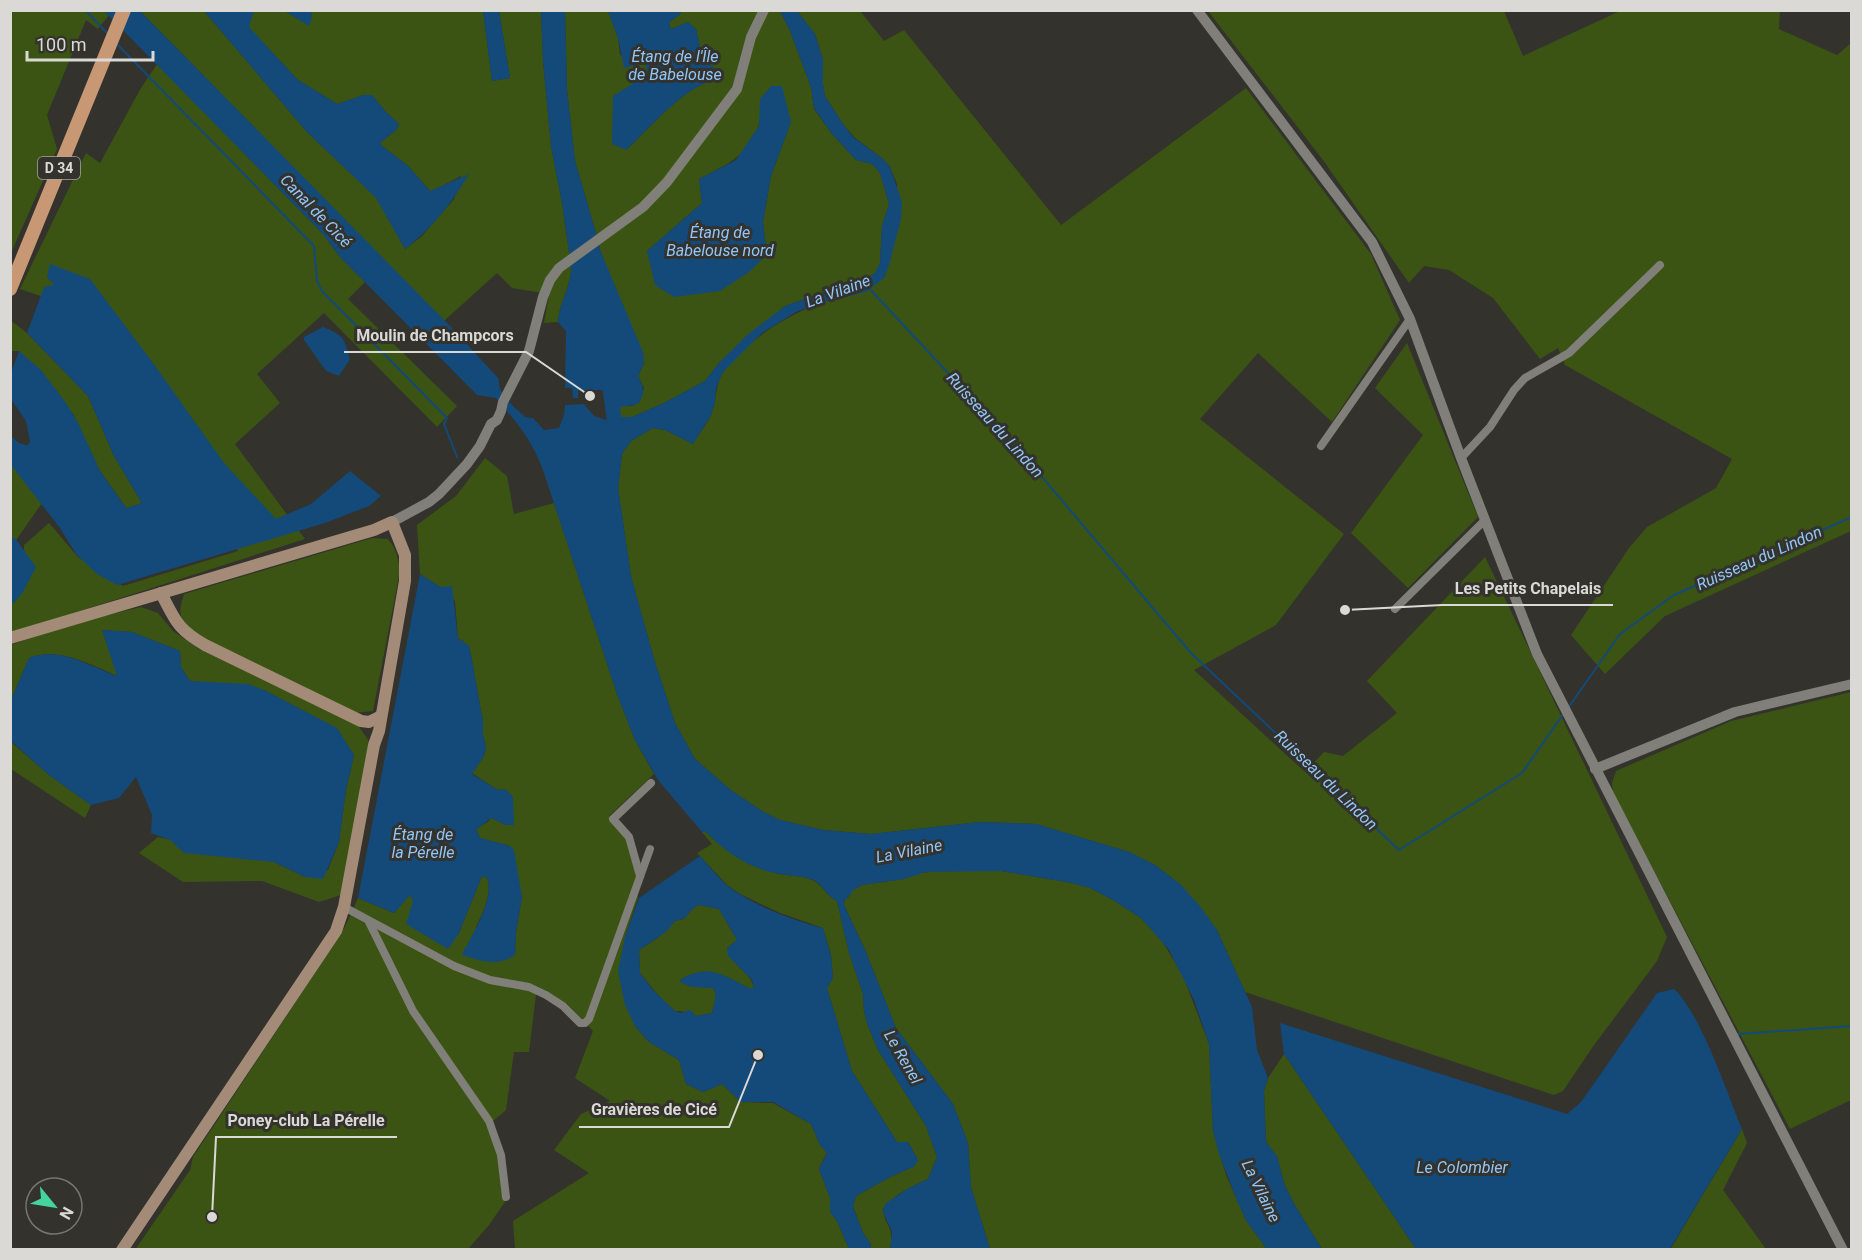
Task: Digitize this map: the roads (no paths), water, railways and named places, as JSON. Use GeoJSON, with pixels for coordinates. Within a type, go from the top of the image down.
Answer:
{"type":"FeatureCollection","features":[{"type":"Feature","properties":{"kind":"main road","name":"D 34"},"geometry":{"type":"LineString","coordinates":[[10,289],[124,10]]}},
{"type":"Feature","properties":{"kind":"main road"},"geometry":{"type":"LineString","coordinates":[[10,638],[374,530],[393,522],[405,555],[403,602],[344,907],[336,931],[122,1250]]}},
{"type":"Feature","properties":{"kind":"main road"},"geometry":{"type":"LineString","coordinates":[[161,592],[178,626],[189,636],[361,721],[369,722],[381,716]]}},
{"type":"Feature","properties":{"kind":"main road"},"geometry":{"type":"LineString","coordinates":[[361,721],[368,730],[374,745]]}},
{"type":"Feature","properties":{"kind":"street"},"geometry":{"type":"LineString","coordinates":[[393,522],[429,502],[449,485],[467,464],[480,446],[491,424],[498,417],[516,378],[534,337],[543,297],[550,280],[559,268],[631,217],[667,183],[737,89],[751,37],[764,10]]}},
{"type":"Feature","properties":{"kind":"street"},"geometry":{"type":"LineString","coordinates":[[1197,10],[1372,242],[1410,319],[1537,654],[1843,1250]]}},
{"type":"Feature","properties":{"kind":"street"},"geometry":{"type":"LineString","coordinates":[[1461,458],[1490,427],[1525,378],[1569,353],[1660,266]]}},
{"type":"Feature","properties":{"kind":"street"},"geometry":{"type":"LineString","coordinates":[[1321,446],[1410,319]]}},
{"type":"Feature","properties":{"kind":"street"},"geometry":{"type":"LineString","coordinates":[[1395,609],[1485,520]]}},
{"type":"Feature","properties":{"kind":"street"},"geometry":{"type":"LineString","coordinates":[[1595,769],[1735,712],[1851,684]]}},
{"type":"Feature","properties":{"kind":"street"},"geometry":{"type":"LineString","coordinates":[[640,876],[629,837],[613,819],[651,783]]}},
{"type":"Feature","properties":{"kind":"street"},"geometry":{"type":"LineString","coordinates":[[344,907],[368,922],[394,933],[454,966],[490,980],[530,987],[563,1006],[580,1023],[585,1023],[589,1019],[650,849]]}},
{"type":"Feature","properties":{"kind":"street"},"geometry":{"type":"LineString","coordinates":[[368,922],[413,1011],[489,1121],[501,1155],[506,1197]]}},
{"type":"Feature","properties":{"kind":"water"},"geometry":{"type":"Polygon","coordinates":[[[104,11],[140,11],[452,328],[499,379],[501,390],[512,405],[525,417],[533,418],[544,430],[559,428],[565,405],[584,404],[594,416],[606,420],[611,417],[632,417],[664,403],[705,381],[747,335],[785,306],[863,281],[875,273],[880,263],[882,226],[889,204],[880,173],[872,164],[856,160],[832,134],[814,108],[811,87],[780,11],[797,11],[815,34],[823,60],[825,96],[853,137],[883,159],[890,167],[902,202],[901,219],[884,278],[866,292],[817,304],[796,312],[762,333],[723,372],[716,388],[711,415],[693,444],[665,430],[653,428],[631,441],[622,454],[618,488],[631,576],[675,723],[695,759],[732,791],[780,820],[823,830],[871,834],[980,822],[1036,824],[1129,852],[1155,865],[1180,884],[1217,930],[1252,1007],[1257,1050],[1268,1078],[1264,1091],[1266,1142],[1277,1156],[1284,1183],[1294,1204],[1322,1249],[1267,1249],[1247,1222],[1219,1154],[1213,1131],[1209,1044],[1194,1000],[1169,950],[1141,918],[1090,888],[1001,871],[926,872],[904,879],[862,885],[845,899],[844,905],[866,952],[896,1028],[953,1104],[968,1143],[971,1187],[990,1249],[890,1249],[892,1232],[883,1212],[885,1204],[907,1189],[928,1179],[937,1157],[926,1126],[878,1050],[867,1023],[863,994],[849,953],[837,901],[813,880],[769,872],[730,853],[705,831],[702,832],[658,780],[635,740],[617,694],[543,470],[523,431],[496,398],[477,395],[340,257],[323,234],[104,11]]]}},
{"type":"Feature","properties":{"kind":"water"},"geometry":{"type":"Polygon","coordinates":[[[204,11],[254,11],[249,27],[298,80],[337,104],[364,95],[372,95],[399,124],[396,130],[380,143],[381,145],[408,166],[430,191],[469,174],[448,205],[415,241],[405,249],[376,198],[307,132],[204,11]]]}},
{"type":"Feature","properties":{"kind":"water"},"geometry":{"type":"Polygon","coordinates":[[[285,11],[311,11],[309,26],[285,11]]]}},
{"type":"Feature","properties":{"kind":"water"},"geometry":{"type":"Polygon","coordinates":[[[483,11],[499,11],[510,78],[492,81],[483,11]]]}},
{"type":"Feature","properties":{"kind":"water"},"geometry":{"type":"Polygon","coordinates":[[[541,11],[565,11],[567,90],[575,161],[600,250],[643,352],[644,363],[638,376],[643,386],[643,393],[639,403],[631,405],[606,404],[603,390],[578,390],[578,398],[573,398],[572,388],[565,388],[566,331],[558,322],[570,280],[571,266],[551,146],[541,11]]]}},
{"type":"Feature","properties":{"kind":"water","name":"Étang de l'Île de Babelouse"},"geometry":{"type":"Polygon","coordinates":[[[608,11],[680,11],[681,13],[669,23],[671,29],[688,22],[696,29],[703,60],[720,72],[713,79],[693,89],[672,105],[626,150],[612,144],[613,96],[648,74],[645,63],[624,68],[618,38],[608,11]]]}},
{"type":"Feature","properties":{"kind":"water","name":"Étang de Babelouse nord"},"geometry":{"type":"Polygon","coordinates":[[[771,86],[782,86],[791,122],[771,176],[763,222],[767,255],[749,272],[720,291],[674,297],[655,285],[647,251],[702,203],[699,179],[736,160],[759,126],[760,99],[771,86]]]}},
{"type":"Feature","properties":{"kind":"water"},"geometry":{"type":"Polygon","coordinates":[[[50,264],[90,279],[224,463],[276,519],[311,504],[350,471],[381,496],[369,506],[325,523],[117,585],[97,574],[76,554],[60,528],[11,465],[11,436],[23,444],[28,445],[30,442],[26,421],[11,399],[11,373],[19,351],[41,370],[66,403],[100,471],[124,505],[127,508],[142,503],[114,456],[88,396],[27,333],[44,287],[54,285],[47,277],[50,264]]]}},
{"type":"Feature","properties":{"kind":"water"},"geometry":{"type":"Polygon","coordinates":[[[323,327],[339,335],[346,346],[350,359],[339,376],[326,371],[304,340],[304,337],[323,327]]]}},
{"type":"Feature","properties":{"kind":"water"},"geometry":{"type":"Polygon","coordinates":[[[11,537],[15,538],[36,567],[23,592],[11,606],[11,537]]]}},
{"type":"Feature","properties":{"kind":"water","name":"Étang de la Pérelle"},"geometry":{"type":"Polygon","coordinates":[[[420,574],[440,587],[452,586],[458,638],[469,646],[486,747],[484,756],[472,774],[496,789],[506,790],[513,797],[514,825],[506,825],[491,818],[476,830],[480,838],[510,846],[514,850],[522,897],[515,955],[502,961],[482,961],[462,955],[485,906],[489,886],[487,878],[482,876],[458,935],[448,949],[406,924],[413,901],[410,895],[394,913],[358,898],[420,574]]]}},
{"type":"Feature","properties":{"kind":"water"},"geometry":{"type":"Polygon","coordinates":[[[102,630],[132,632],[180,651],[181,667],[190,681],[248,684],[337,728],[354,755],[346,790],[339,842],[323,879],[305,877],[274,862],[184,853],[170,840],[151,833],[152,815],[136,777],[119,798],[91,805],[49,775],[11,741],[11,700],[29,658],[51,654],[63,656],[117,676],[102,630]]]}},
{"type":"Feature","properties":{"kind":"water"},"geometry":{"type":"Polygon","coordinates":[[[700,856],[721,880],[739,894],[774,912],[823,928],[831,956],[833,978],[827,988],[852,1071],[897,1142],[908,1142],[918,1160],[915,1166],[856,1196],[853,1207],[863,1233],[871,1244],[870,1249],[849,1249],[837,1221],[830,1212],[830,1198],[819,1169],[827,1153],[820,1145],[811,1124],[773,1102],[741,1102],[722,1084],[703,1092],[686,1084],[679,1060],[649,1042],[635,1026],[625,1005],[618,971],[625,937],[639,898],[700,856]],[[700,905],[693,908],[685,918],[675,921],[667,931],[639,950],[640,973],[653,990],[675,1011],[680,1013],[690,1010],[696,1016],[712,1013],[716,996],[713,988],[693,987],[681,983],[680,980],[699,972],[723,975],[749,988],[754,988],[752,980],[728,956],[727,948],[737,940],[719,909],[700,905]]]}},
{"type":"Feature","properties":{"kind":"water","name":"Le Colombier"},"geometry":{"type":"Polygon","coordinates":[[[1674,989],[1694,1016],[1742,1129],[1670,1249],[1416,1249],[1284,1054],[1280,1023],[1567,1114],[1581,1102],[1657,993],[1674,989]]]}},
{"type":"Feature","properties":{"kind":"waterway"},"geometry":{"type":"LineString","coordinates":[[85,10],[109,35]]}},
{"type":"Feature","properties":{"kind":"waterway"},"geometry":{"type":"LineString","coordinates":[[115,42],[314,246],[317,281],[322,291],[447,418],[444,424],[457,457]]}},
{"type":"Feature","properties":{"kind":"waterway","name":"Ruisseau du Lindon"},"geometry":{"type":"LineString","coordinates":[[868,287],[1015,445],[1191,653],[1399,850],[1522,773],[1564,713]]}},
{"type":"Feature","properties":{"kind":"waterway","name":"La Vilaine"},"geometry":{"type":"LineString","coordinates":[[610,388],[615,426],[610,434]]}},
{"type":"Feature","properties":{"kind":"waterway","name":"Ruisseau du Lindon"},"geometry":{"type":"LineString","coordinates":[[1568,708],[1620,634],[1674,595],[1852,517]]}},
{"type":"Feature","properties":{"kind":"waterway"},"geometry":{"type":"LineString","coordinates":[[1738,1034],[1852,1026]]}},
{"type":"Feature","properties":{"kind":"place","name":"Moulin de Champcors"},"geometry":{"type":"Point","coordinates":[590,396]}},
{"type":"Feature","properties":{"kind":"place","name":"Les Petits Chapelais"},"geometry":{"type":"Point","coordinates":[1345,610]}},
{"type":"Feature","properties":{"kind":"place","name":"Gravières de Cicé"},"geometry":{"type":"Point","coordinates":[758,1055]}},
{"type":"Feature","properties":{"kind":"place","name":"Poney-club La Pérelle"},"geometry":{"type":"Point","coordinates":[212,1217]}},
{"type":"Feature","properties":{"kind":"water label","name":"Canal de Cicé"},"geometry":{"type":"Point","coordinates":[316,211]}},
{"type":"Feature","properties":{"kind":"water label","name":"Le Renel"},"geometry":{"type":"Point","coordinates":[903,1057]}}]}
